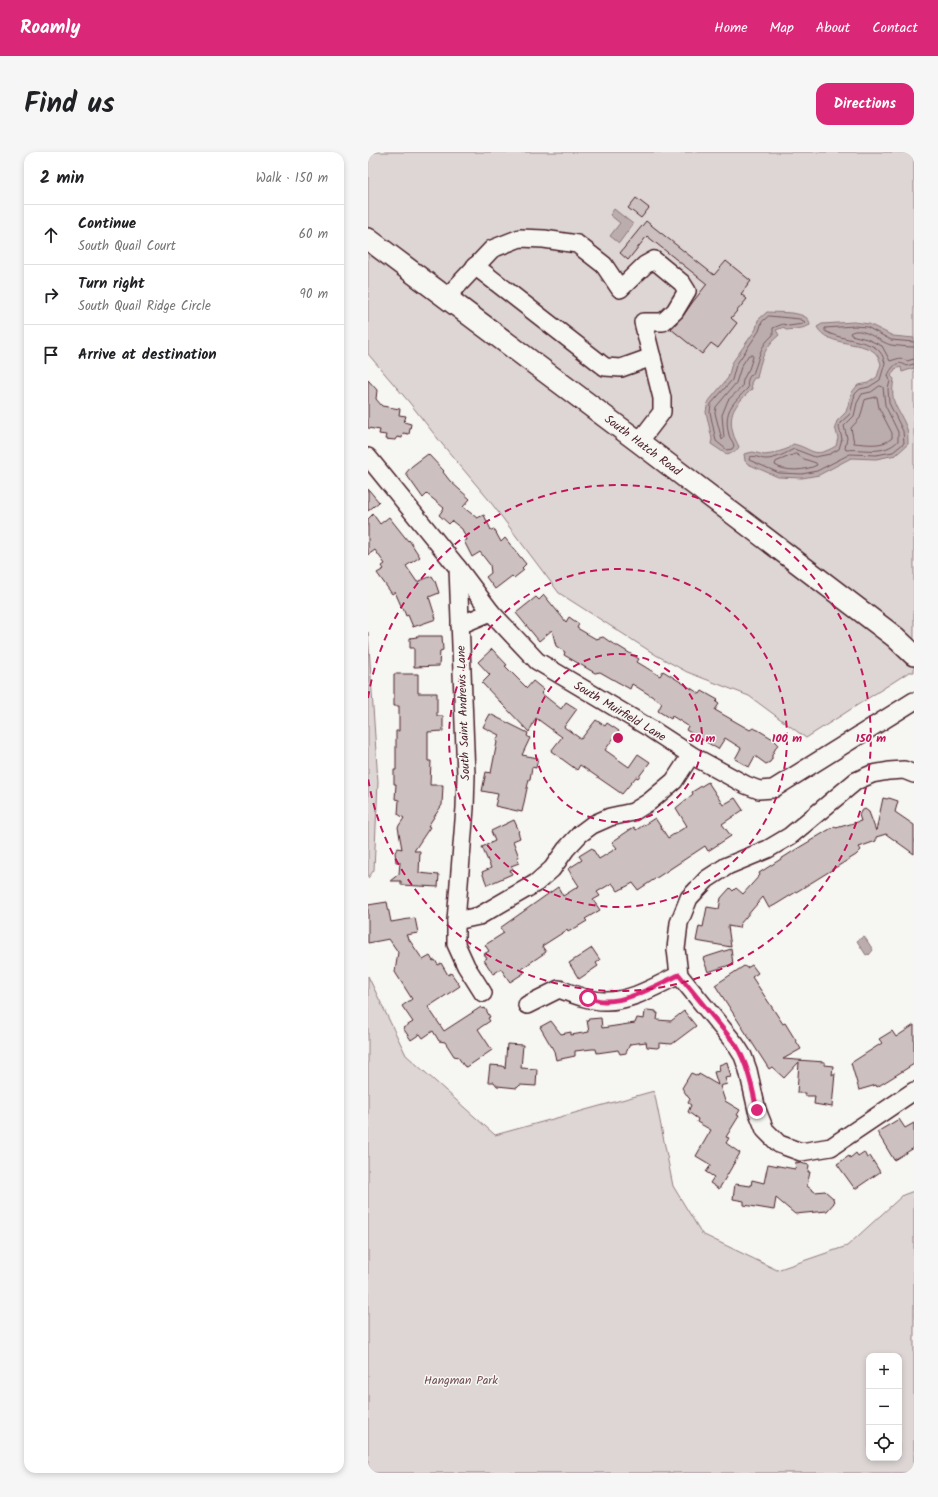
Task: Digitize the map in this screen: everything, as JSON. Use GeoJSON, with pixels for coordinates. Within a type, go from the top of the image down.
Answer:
{"type":"FeatureCollection","features":[{"type":"Feature","properties":{"kind":"main road","name":"South Hatch Road"},"geometry":{"type":"LineString","coordinates":[[368,239],[639,442],[895,637],[914,655]]}},
{"type":"Feature","properties":{"kind":"street"},"geometry":{"type":"LineString","coordinates":[[446,298],[492,249],[520,238],[544,239],[577,244],[604,265],[620,289],[645,266],[654,260],[682,283],[687,292],[675,311],[663,322],[643,322],[662,398],[662,412],[639,442]]}},
{"type":"Feature","properties":{"kind":"street"},"geometry":{"type":"LineString","coordinates":[[475,266],[605,367],[621,368],[652,357]]}},
{"type":"Feature","properties":{"kind":"street"},"geometry":{"type":"LineString","coordinates":[[368,457],[458,568]]}},
{"type":"Feature","properties":{"kind":"street","name":"South Muirfield Lane"},"geometry":{"type":"LineString","coordinates":[[458,568],[491,612],[537,661],[651,729],[691,755],[746,785],[759,790],[773,789],[914,701]]}},
{"type":"Feature","properties":{"kind":"street","name":"South Saint Andrews Lane"},"geometry":{"type":"LineString","coordinates":[[458,568],[466,775],[465,808],[456,921],[456,944],[466,966],[483,993]]}},
{"type":"Feature","properties":{"kind":"street"},"geometry":{"type":"LineString","coordinates":[[460,625],[491,612]]}},
{"type":"Feature","properties":{"kind":"street"},"geometry":{"type":"LineString","coordinates":[[456,921],[479,916],[536,883],[552,869],[566,849],[580,834],[592,825],[610,817],[633,812],[649,802],[674,780],[691,755]]}},
{"type":"Feature","properties":{"kind":"street"},"geometry":{"type":"LineString","coordinates":[[914,774],[904,770],[889,771],[872,774],[856,781],[790,836],[768,849],[727,866],[707,879],[689,898],[679,923],[676,949],[679,975],[736,1045],[743,1056],[748,1070],[757,1110],[764,1130],[779,1144],[800,1152],[831,1147],[914,1091]]}},
{"type":"Feature","properties":{"kind":"street"},"geometry":{"type":"LineString","coordinates":[[527,1005],[559,989],[603,1002],[622,1000],[679,975]]}},
{"type":"Feature","properties":{"kind":"green space"},"geometry":{"type":"Polygon","coordinates":[[[368,152],[914,152],[914,672],[909,672],[806,738],[749,696],[687,672],[656,655],[559,593],[489,500],[368,354],[368,152]]]}},
{"type":"Feature","properties":{"kind":"green space"},"geometry":{"type":"Polygon","coordinates":[[[368,632],[378,782],[374,870],[368,878],[368,632]]]}},
{"type":"Feature","properties":{"kind":"green space","name":"Hangman Park"},"geometry":{"type":"Polygon","coordinates":[[[368,976],[406,1055],[495,1135],[654,1091],[673,1186],[702,1234],[777,1270],[847,1246],[903,1195],[914,1191],[914,1473],[368,1473],[368,976]]]}},
{"type":"Feature","properties":{"kind":"water"},"geometry":{"type":"Polygon","coordinates":[[[614,209],[633,224],[619,243],[610,236],[620,223],[610,215],[614,209]]]}},
{"type":"Feature","properties":{"kind":"water"},"geometry":{"type":"Polygon","coordinates":[[[767,312],[793,313],[800,315],[809,320],[810,325],[798,329],[786,330],[784,327],[776,330],[779,335],[770,344],[764,354],[757,378],[754,378],[751,383],[752,389],[738,403],[731,419],[733,435],[739,447],[735,452],[726,454],[711,444],[712,439],[706,412],[708,402],[728,378],[732,363],[756,329],[758,320],[767,312]]]}},
{"type":"Feature","properties":{"kind":"water"},"geometry":{"type":"Polygon","coordinates":[[[854,322],[869,324],[893,336],[914,338],[914,368],[902,372],[901,367],[895,369],[891,376],[894,379],[894,400],[907,429],[908,444],[896,455],[876,459],[851,458],[819,475],[802,478],[778,477],[748,464],[745,461],[744,454],[753,452],[764,455],[772,454],[787,449],[793,444],[817,453],[836,446],[838,438],[835,427],[837,421],[846,412],[852,392],[858,385],[868,383],[877,377],[881,364],[879,358],[872,350],[830,338],[822,334],[817,327],[822,324],[854,322]]]}},
{"type":"Feature","properties":{"kind":"water"},"geometry":{"type":"Polygon","coordinates":[[[864,936],[873,950],[869,955],[866,955],[857,941],[864,936]]]}},
{"type":"Feature","properties":{"kind":"building"},"geometry":{"type":"Polygon","coordinates":[[[636,198],[649,208],[641,218],[628,208],[636,198]]]}},
{"type":"Feature","properties":{"kind":"building"},"geometry":{"type":"Polygon","coordinates":[[[646,221],[714,275],[726,261],[751,281],[741,294],[747,299],[731,318],[737,323],[718,348],[711,343],[702,354],[671,329],[683,316],[707,284],[647,236],[628,260],[620,253],[646,221]]]}},
{"type":"Feature","properties":{"kind":"building"},"geometry":{"type":"Polygon","coordinates":[[[368,380],[377,390],[376,399],[382,406],[400,409],[399,415],[406,416],[404,422],[411,424],[409,434],[403,433],[402,438],[397,437],[395,440],[385,439],[386,435],[379,434],[380,430],[368,428],[368,380]]]}},
{"type":"Feature","properties":{"kind":"building"},"geometry":{"type":"Polygon","coordinates":[[[428,454],[444,471],[443,472],[450,481],[470,499],[463,507],[477,518],[484,515],[491,530],[494,529],[501,542],[505,538],[526,564],[522,568],[524,570],[514,578],[512,576],[495,589],[486,577],[491,573],[490,565],[480,552],[472,557],[464,541],[467,540],[462,529],[452,521],[449,524],[439,515],[444,508],[427,494],[423,498],[406,474],[412,466],[428,454]]]}},
{"type":"Feature","properties":{"kind":"building"},"geometry":{"type":"Polygon","coordinates":[[[368,489],[379,502],[368,511],[368,489]]]}},
{"type":"Feature","properties":{"kind":"building"},"geometry":{"type":"Polygon","coordinates":[[[373,514],[380,524],[389,517],[408,541],[409,540],[420,557],[406,566],[417,582],[432,576],[435,581],[439,593],[429,597],[436,619],[413,627],[395,592],[392,594],[377,573],[384,569],[382,566],[385,564],[375,550],[368,555],[368,519],[373,514]]]}},
{"type":"Feature","properties":{"kind":"building"},"geometry":{"type":"Polygon","coordinates":[[[544,595],[566,622],[569,617],[579,624],[577,628],[596,639],[603,637],[639,659],[637,662],[660,676],[663,671],[700,694],[702,691],[718,700],[716,702],[719,704],[715,710],[750,730],[753,728],[773,739],[778,744],[770,762],[766,764],[755,756],[749,767],[735,759],[741,748],[725,738],[718,749],[686,730],[688,726],[672,716],[671,719],[658,711],[662,703],[632,684],[630,689],[600,672],[595,673],[564,655],[565,652],[556,646],[552,630],[539,641],[516,613],[536,597],[539,600],[544,595]]]}},
{"type":"Feature","properties":{"kind":"building"},"geometry":{"type":"Polygon","coordinates":[[[416,636],[442,636],[443,650],[440,651],[439,666],[414,667],[414,648],[410,648],[410,638],[417,637],[416,636]]]}},
{"type":"Feature","properties":{"kind":"building"},"geometry":{"type":"Polygon","coordinates":[[[492,649],[507,665],[505,666],[527,688],[533,681],[544,690],[541,693],[561,709],[566,702],[577,709],[564,727],[581,739],[596,720],[605,726],[607,723],[619,731],[605,750],[629,767],[638,754],[650,762],[638,778],[636,777],[622,794],[580,765],[577,770],[551,751],[562,737],[536,718],[529,732],[482,683],[490,675],[478,662],[492,649]]]}},
{"type":"Feature","properties":{"kind":"building"},"geometry":{"type":"Polygon","coordinates":[[[394,674],[418,674],[418,693],[437,693],[437,716],[443,716],[443,731],[428,732],[428,761],[431,761],[430,785],[443,785],[442,805],[414,851],[420,851],[419,873],[439,875],[438,887],[401,885],[401,881],[390,881],[399,874],[400,862],[396,862],[395,852],[398,848],[402,849],[398,827],[404,818],[398,814],[399,800],[395,799],[396,784],[394,784],[394,770],[396,770],[396,731],[399,731],[399,706],[394,706],[394,674]]]}},
{"type":"Feature","properties":{"kind":"building"},"geometry":{"type":"Polygon","coordinates":[[[490,714],[528,733],[527,736],[530,738],[522,755],[538,758],[536,768],[532,767],[522,812],[495,806],[498,794],[482,791],[486,772],[491,773],[496,741],[499,735],[483,727],[490,714]]]}},
{"type":"Feature","properties":{"kind":"building"},"geometry":{"type":"Polygon","coordinates":[[[708,782],[723,805],[735,798],[743,810],[722,824],[731,836],[708,851],[705,846],[638,890],[633,883],[618,891],[612,883],[597,892],[600,896],[593,900],[600,910],[585,919],[587,921],[568,932],[567,930],[542,946],[546,952],[521,969],[524,973],[510,982],[501,969],[493,974],[484,960],[487,958],[484,954],[489,951],[485,945],[504,933],[500,928],[558,887],[563,896],[579,886],[568,869],[582,860],[579,856],[592,848],[599,859],[617,848],[612,842],[634,827],[636,830],[655,818],[668,838],[687,826],[676,808],[693,794],[692,792],[708,782]]]}},
{"type":"Feature","properties":{"kind":"building"},"geometry":{"type":"Polygon","coordinates":[[[883,798],[898,801],[895,812],[914,825],[914,854],[886,834],[876,837],[876,841],[859,847],[861,850],[856,855],[775,905],[769,908],[763,897],[740,924],[739,928],[728,926],[731,947],[696,941],[699,926],[703,927],[707,907],[719,909],[721,898],[730,888],[733,891],[736,888],[743,894],[760,875],[759,873],[835,826],[836,828],[861,821],[859,815],[861,811],[865,809],[869,812],[876,831],[883,798]]]}},
{"type":"Feature","properties":{"kind":"building"},"geometry":{"type":"Polygon","coordinates":[[[514,820],[519,831],[520,838],[513,841],[519,857],[517,857],[519,863],[511,866],[513,869],[510,870],[512,874],[487,885],[482,872],[491,868],[482,847],[495,841],[491,831],[514,820]]]}},
{"type":"Feature","properties":{"kind":"building"},"geometry":{"type":"Polygon","coordinates":[[[387,902],[391,922],[415,918],[418,933],[406,935],[423,960],[430,956],[438,965],[441,963],[448,975],[451,973],[460,986],[428,1007],[444,1031],[481,1007],[482,1009],[485,1008],[490,1017],[488,1018],[490,1021],[478,1029],[492,1050],[467,1067],[464,1066],[458,1057],[454,1056],[445,1042],[439,1041],[433,1031],[423,1038],[420,1034],[411,1040],[403,1028],[413,1022],[402,1006],[412,999],[395,972],[398,952],[389,939],[368,943],[368,905],[387,902]]]}},
{"type":"Feature","properties":{"kind":"building"},"geometry":{"type":"Polygon","coordinates":[[[592,948],[600,960],[596,963],[598,966],[579,979],[569,963],[592,948]]]}},
{"type":"Feature","properties":{"kind":"building"},"geometry":{"type":"Polygon","coordinates":[[[731,949],[733,964],[708,972],[703,958],[731,949]]]}},
{"type":"Feature","properties":{"kind":"building"},"geometry":{"type":"Polygon","coordinates":[[[752,965],[758,973],[752,977],[783,1024],[785,1023],[801,1049],[783,1059],[825,1062],[825,1065],[833,1066],[832,1075],[835,1073],[832,1107],[814,1104],[815,1096],[805,1096],[805,1093],[797,1093],[799,1062],[784,1078],[772,1067],[769,1069],[715,985],[744,966],[747,968],[752,965]]]}},
{"type":"Feature","properties":{"kind":"building"},"geometry":{"type":"Polygon","coordinates":[[[645,1011],[656,1011],[656,1013],[658,1013],[657,1020],[671,1021],[684,1011],[696,1026],[672,1044],[659,1043],[659,1047],[657,1048],[647,1047],[646,1042],[630,1044],[626,1053],[620,1054],[618,1050],[597,1053],[596,1049],[592,1049],[575,1051],[575,1056],[556,1060],[554,1051],[540,1027],[551,1021],[561,1034],[571,1032],[571,1035],[589,1032],[587,1020],[589,1019],[601,1018],[602,1028],[635,1023],[637,1018],[644,1019],[645,1011]]]}},
{"type":"Feature","properties":{"kind":"building"},"geometry":{"type":"Polygon","coordinates":[[[914,1025],[914,1064],[877,1087],[876,1085],[859,1090],[851,1063],[882,1043],[879,1039],[892,1031],[896,1037],[914,1025]]]}},
{"type":"Feature","properties":{"kind":"building"},"geometry":{"type":"Polygon","coordinates":[[[507,1044],[523,1045],[521,1068],[537,1069],[536,1086],[520,1085],[517,1088],[497,1086],[494,1082],[488,1082],[490,1065],[503,1066],[505,1069],[507,1044]]]}},
{"type":"Feature","properties":{"kind":"building"},"geometry":{"type":"Polygon","coordinates":[[[727,1062],[731,1077],[725,1078],[727,1084],[720,1086],[725,1101],[740,1110],[737,1115],[739,1116],[726,1137],[729,1138],[726,1143],[740,1153],[719,1189],[710,1183],[714,1177],[706,1172],[711,1165],[696,1156],[711,1130],[697,1122],[698,1119],[688,1112],[691,1105],[688,1103],[690,1099],[682,1088],[691,1073],[698,1076],[699,1074],[718,1085],[714,1072],[720,1071],[719,1065],[727,1062]]]}},
{"type":"Feature","properties":{"kind":"building"},"geometry":{"type":"Polygon","coordinates":[[[899,1119],[905,1128],[914,1123],[914,1148],[894,1160],[877,1132],[899,1119]]]}},
{"type":"Feature","properties":{"kind":"building"},"geometry":{"type":"Polygon","coordinates":[[[864,1152],[867,1158],[870,1156],[880,1172],[855,1189],[837,1164],[849,1156],[850,1158],[856,1153],[858,1156],[864,1152]]]}},
{"type":"Feature","properties":{"kind":"building"},"geometry":{"type":"Polygon","coordinates":[[[796,1162],[809,1165],[808,1172],[810,1172],[807,1186],[815,1192],[825,1191],[833,1198],[834,1203],[827,1211],[795,1214],[776,1198],[774,1210],[744,1205],[744,1201],[733,1199],[735,1184],[751,1186],[752,1180],[764,1183],[768,1164],[795,1169],[796,1162]]]}},
{"type":"Feature","properties":{"kind":"route"},"geometry":{"type":"LineString","coordinates":[[588,998],[603,1002],[622,1000],[679,975],[736,1045],[743,1056],[748,1070],[757,1110]]}}]}
